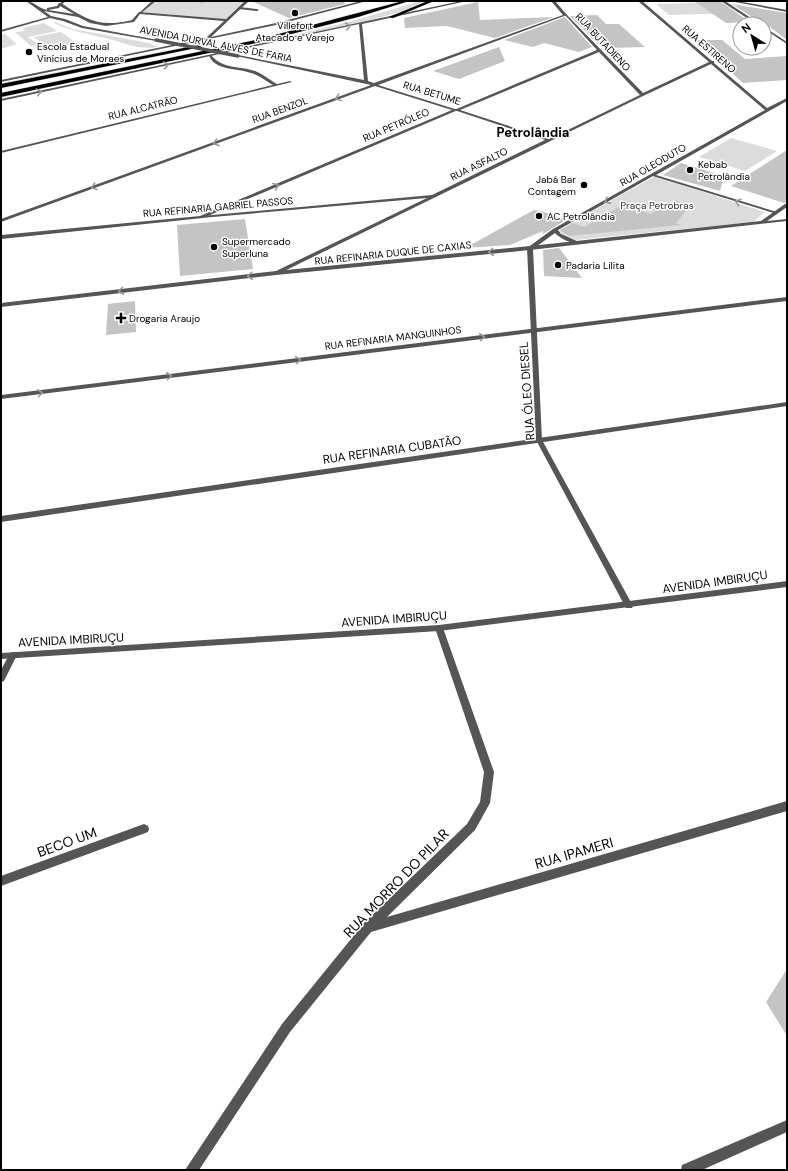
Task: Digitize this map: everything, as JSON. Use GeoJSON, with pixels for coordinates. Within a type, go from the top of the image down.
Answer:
{"type":"FeatureCollection","features":[{"type":"Feature","properties":{"kind":"highway"},"geometry":{"type":"LineString","coordinates":[[1,95],[266,39],[364,14],[407,1]]}},
{"type":"Feature","properties":{"kind":"highway"},"geometry":{"type":"LineString","coordinates":[[391,17],[432,1]]}},
{"type":"Feature","properties":{"kind":"highway"},"geometry":{"type":"LineString","coordinates":[[1,83],[25,81],[255,34],[367,3]]}},
{"type":"Feature","properties":{"kind":"street","name":"AVENIDA DURVAL ALVES DE FARIA"},"geometry":{"type":"LineString","coordinates":[[28,1],[50,17],[91,29],[156,40],[366,82]]}},
{"type":"Feature","properties":{"kind":"street"},"geometry":{"type":"LineString","coordinates":[[55,1],[66,6],[79,16]]}},
{"type":"Feature","properties":{"kind":"street"},"geometry":{"type":"LineString","coordinates":[[38,9],[55,8],[64,1]]}},
{"type":"Feature","properties":{"kind":"street"},"geometry":{"type":"LineString","coordinates":[[38,9],[79,16],[99,24],[114,25],[133,21],[138,13],[154,1]]}},
{"type":"Feature","properties":{"kind":"street"},"geometry":{"type":"LineString","coordinates":[[205,39],[247,1]]}},
{"type":"Feature","properties":{"kind":"street"},"geometry":{"type":"LineString","coordinates":[[1,100],[465,1]]}},
{"type":"Feature","properties":{"kind":"street","name":"RUA BUTADIENO"},"geometry":{"type":"LineString","coordinates":[[552,1],[642,94]]}},
{"type":"Feature","properties":{"kind":"street","name":"RUA ESTIRENO"},"geometry":{"type":"LineString","coordinates":[[640,1],[713,62],[767,110]]}},
{"type":"Feature","properties":{"kind":"street"},"geometry":{"type":"LineString","coordinates":[[723,1],[746,16]]}},
{"type":"Feature","properties":{"kind":"street"},"geometry":{"type":"LineString","coordinates":[[732,1],[787,12]]}},
{"type":"Feature","properties":{"kind":"street"},"geometry":{"type":"LineString","coordinates":[[1,83],[241,32],[367,3]]}},
{"type":"Feature","properties":{"kind":"street"},"geometry":{"type":"LineString","coordinates":[[60,4],[60,12],[64,20]]}},
{"type":"Feature","properties":{"kind":"street"},"geometry":{"type":"LineString","coordinates":[[240,8],[256,10]]}},
{"type":"Feature","properties":{"kind":"street"},"geometry":{"type":"LineString","coordinates":[[138,13],[227,20]]}},
{"type":"Feature","properties":{"kind":"street","name":"RUA BENZOL"},"geometry":{"type":"LineString","coordinates":[[1,221],[565,15]]}},
{"type":"Feature","properties":{"kind":"street"},"geometry":{"type":"LineString","coordinates":[[1,32],[50,17]]}},
{"type":"Feature","properties":{"kind":"street"},"geometry":{"type":"LineString","coordinates":[[227,20],[225,29],[241,32]]}},
{"type":"Feature","properties":{"kind":"street"},"geometry":{"type":"LineString","coordinates":[[361,24],[366,82]]}},
{"type":"Feature","properties":{"kind":"street"},"geometry":{"type":"LineString","coordinates":[[772,33],[787,43]]}},
{"type":"Feature","properties":{"kind":"street","name":"RUA PETRÓLEO"},"geometry":{"type":"LineString","coordinates":[[201,217],[599,51]]}},
{"type":"Feature","properties":{"kind":"street"},"geometry":{"type":"LineString","coordinates":[[210,56],[213,61],[221,65],[253,72],[276,85]]}},
{"type":"Feature","properties":{"kind":"street","name":"RUA ASFALTO"},"geometry":{"type":"LineString","coordinates":[[276,273],[642,94],[713,62]]}},
{"type":"Feature","properties":{"kind":"street","name":"RUA ALCATRÃO"},"geometry":{"type":"LineString","coordinates":[[1,152],[290,82]]}},
{"type":"Feature","properties":{"kind":"street","name":"RUA BETUME"},"geometry":{"type":"LineString","coordinates":[[366,82],[548,140]]}},
{"type":"Feature","properties":{"kind":"street","name":"RUA OLEODUTO"},"geometry":{"type":"LineString","coordinates":[[530,248],[555,230],[787,99]]}},
{"type":"Feature","properties":{"kind":"street"},"geometry":{"type":"LineString","coordinates":[[653,175],[775,213]]}},
{"type":"Feature","properties":{"kind":"street","name":"RUA REFINARIA GABRIEL PASSOS"},"geometry":{"type":"LineString","coordinates":[[1,236],[437,195]]}},
{"type":"Feature","properties":{"kind":"street"},"geometry":{"type":"LineString","coordinates":[[761,223],[787,205]]}},
{"type":"Feature","properties":{"kind":"street","name":"RUA REFINARIA DUQUE DE CAXIAS"},"geometry":{"type":"LineString","coordinates":[[1,305],[276,273],[530,248],[787,220]]}},
{"type":"Feature","properties":{"kind":"street"},"geometry":{"type":"LineString","coordinates":[[555,230],[561,237],[577,243]]}},
{"type":"Feature","properties":{"kind":"street","name":"RUA ÓLEO DIESEL"},"geometry":{"type":"LineString","coordinates":[[530,248],[539,440],[629,606]]}},
{"type":"Feature","properties":{"kind":"street","name":"RUA REFINARIA MANGUINHOS"},"geometry":{"type":"LineString","coordinates":[[1,397],[787,298]]}},
{"type":"Feature","properties":{"kind":"street","name":"RUA REFINARIA CUBATÃO"},"geometry":{"type":"LineString","coordinates":[[1,519],[787,404]]}},
{"type":"Feature","properties":{"kind":"street","name":"AVENIDA IMBIRUÇU"},"geometry":{"type":"LineString","coordinates":[[1,656],[440,628],[629,606],[787,584]]}},
{"type":"Feature","properties":{"kind":"street","name":"RUA MORRO DO PILAR"},"geometry":{"type":"LineString","coordinates":[[191,1170],[286,1028],[368,928],[471,826],[485,803],[489,772],[440,628]]}},
{"type":"Feature","properties":{"kind":"street"},"geometry":{"type":"LineString","coordinates":[[1,678],[13,655]]}},
{"type":"Feature","properties":{"kind":"street","name":"RUA IPAMERI"},"geometry":{"type":"LineString","coordinates":[[368,928],[787,806]]}},
{"type":"Feature","properties":{"kind":"street","name":"BECO UM"},"geometry":{"type":"LineString","coordinates":[[1,881],[144,829]]}},
{"type":"Feature","properties":{"kind":"street"},"geometry":{"type":"LineString","coordinates":[[687,1170],[787,1126]]}},
{"type":"Feature","properties":{"kind":"green space"},"geometry":{"type":"Polygon","coordinates":[[[157,1],[245,1],[225,19],[142,12],[157,1]]]}},
{"type":"Feature","properties":{"kind":"green space"},"geometry":{"type":"Polygon","coordinates":[[[419,1],[426,1],[403,11],[368,21],[225,51],[347,22],[419,1]]]}},
{"type":"Feature","properties":{"kind":"green space"},"geometry":{"type":"Polygon","coordinates":[[[723,2],[738,13],[669,15],[656,4],[723,2]]]}},
{"type":"Feature","properties":{"kind":"green space"},"geometry":{"type":"Polygon","coordinates":[[[55,22],[73,29],[149,43],[158,47],[145,48],[133,46],[74,31],[54,23],[55,22]]]}},
{"type":"Feature","properties":{"kind":"green space"},"geometry":{"type":"Polygon","coordinates":[[[44,23],[57,31],[28,37],[39,45],[31,46],[15,32],[25,31],[23,28],[44,23]]]}},
{"type":"Feature","properties":{"kind":"green space"},"geometry":{"type":"Polygon","coordinates":[[[61,32],[75,42],[73,44],[48,48],[34,37],[61,32]]]}},
{"type":"Feature","properties":{"kind":"green space"},"geometry":{"type":"Polygon","coordinates":[[[5,34],[17,44],[1,49],[1,35],[5,34]]]}},
{"type":"Feature","properties":{"kind":"green space"},"geometry":{"type":"Polygon","coordinates":[[[44,46],[47,48],[32,50],[44,46]]]}},
{"type":"Feature","properties":{"kind":"green space"},"geometry":{"type":"Polygon","coordinates":[[[731,138],[777,151],[745,171],[699,157],[731,138]]]}},
{"type":"Feature","properties":{"kind":"green space","name":"Praça Petrobras"},"geometry":{"type":"Polygon","coordinates":[[[655,176],[765,212],[753,222],[575,240],[563,235],[559,230],[655,176]]]}},
{"type":"Feature","properties":{"kind":"building","name":"Villefort Atacado e Varejo"},"geometry":{"type":"Polygon","coordinates":[[[251,1],[344,1],[345,4],[289,18],[251,1]]]}},
{"type":"Feature","properties":{"kind":"building"},"geometry":{"type":"Polygon","coordinates":[[[694,1],[720,2],[741,16],[732,16],[732,23],[726,23],[694,1]]]}},
{"type":"Feature","properties":{"kind":"building"},"geometry":{"type":"Polygon","coordinates":[[[478,2],[480,20],[554,17],[495,38],[447,26],[405,28],[404,18],[478,2]]]}},
{"type":"Feature","properties":{"kind":"building"},"geometry":{"type":"Polygon","coordinates":[[[732,4],[787,13],[787,40],[772,29],[772,16],[750,16],[732,4]]]}},
{"type":"Feature","properties":{"kind":"building"},"geometry":{"type":"Polygon","coordinates":[[[597,15],[606,24],[619,24],[645,47],[608,48],[603,43],[598,44],[570,16],[597,15]]]}},
{"type":"Feature","properties":{"kind":"building"},"geometry":{"type":"Polygon","coordinates":[[[565,17],[592,47],[579,52],[544,43],[533,47],[504,40],[565,17]]]}},
{"type":"Feature","properties":{"kind":"building"},"geometry":{"type":"Polygon","coordinates":[[[696,40],[722,40],[732,48],[732,56],[741,56],[745,59],[787,56],[787,80],[743,83],[696,40]]]}},
{"type":"Feature","properties":{"kind":"building"},"geometry":{"type":"Polygon","coordinates":[[[499,47],[505,61],[459,79],[433,71],[499,47]]]}},
{"type":"Feature","properties":{"kind":"building"},"geometry":{"type":"Polygon","coordinates":[[[787,150],[787,202],[784,203],[731,186],[787,150]]]}},
{"type":"Feature","properties":{"kind":"building"},"geometry":{"type":"Polygon","coordinates":[[[681,163],[724,176],[720,191],[663,175],[681,163]]]}},
{"type":"Feature","properties":{"kind":"building"},"geometry":{"type":"Polygon","coordinates":[[[676,200],[689,207],[676,223],[681,225],[569,236],[560,230],[573,223],[584,227],[624,204],[650,214],[676,200]]]}},
{"type":"Feature","properties":{"kind":"building"},"geometry":{"type":"Polygon","coordinates":[[[534,210],[566,220],[543,234],[543,231],[510,245],[465,248],[534,210]]]}},
{"type":"Feature","properties":{"kind":"building","name":"Supermercado Superluna"},"geometry":{"type":"Polygon","coordinates":[[[245,219],[253,269],[180,276],[177,225],[245,219]]]}},
{"type":"Feature","properties":{"kind":"building","name":"Padaria Lilita"},"geometry":{"type":"Polygon","coordinates":[[[559,248],[582,278],[544,276],[543,250],[559,248]]]}},
{"type":"Feature","properties":{"kind":"building","name":"Drogaria Araujo"},"geometry":{"type":"Polygon","coordinates":[[[135,301],[136,332],[106,335],[108,304],[135,301]]]}},
{"type":"Feature","properties":{"kind":"building"},"geometry":{"type":"Polygon","coordinates":[[[787,969],[787,1036],[766,1002],[787,969]]]}},
{"type":"Feature","properties":{"kind":"place","name":"Villefort Atacado e Varejo"},"geometry":{"type":"Point","coordinates":[295,13]}},
{"type":"Feature","properties":{"kind":"place","name":"Escola Estadual Vinícius de Moraes"},"geometry":{"type":"Point","coordinates":[29,52]}},
{"type":"Feature","properties":{"kind":"place","name":"Kebab Petrolândia"},"geometry":{"type":"Point","coordinates":[690,170]}},
{"type":"Feature","properties":{"kind":"place","name":"Jabá Bar Contagem"},"geometry":{"type":"Point","coordinates":[584,185]}},
{"type":"Feature","properties":{"kind":"place","name":"AC Petrolândia"},"geometry":{"type":"Point","coordinates":[539,216]}},
{"type":"Feature","properties":{"kind":"place","name":"Supermercado Superluna"},"geometry":{"type":"Point","coordinates":[214,247]}},
{"type":"Feature","properties":{"kind":"place","name":"Padaria Lilita"},"geometry":{"type":"Point","coordinates":[558,265]}},
{"type":"Feature","properties":{"kind":"place","name":"Drogaria Araujo"},"geometry":{"type":"Point","coordinates":[121,318]}},
{"type":"Feature","properties":{"kind":"district","name":"Petrolândia"},"geometry":{"type":"Point","coordinates":[533,132]}}]}
